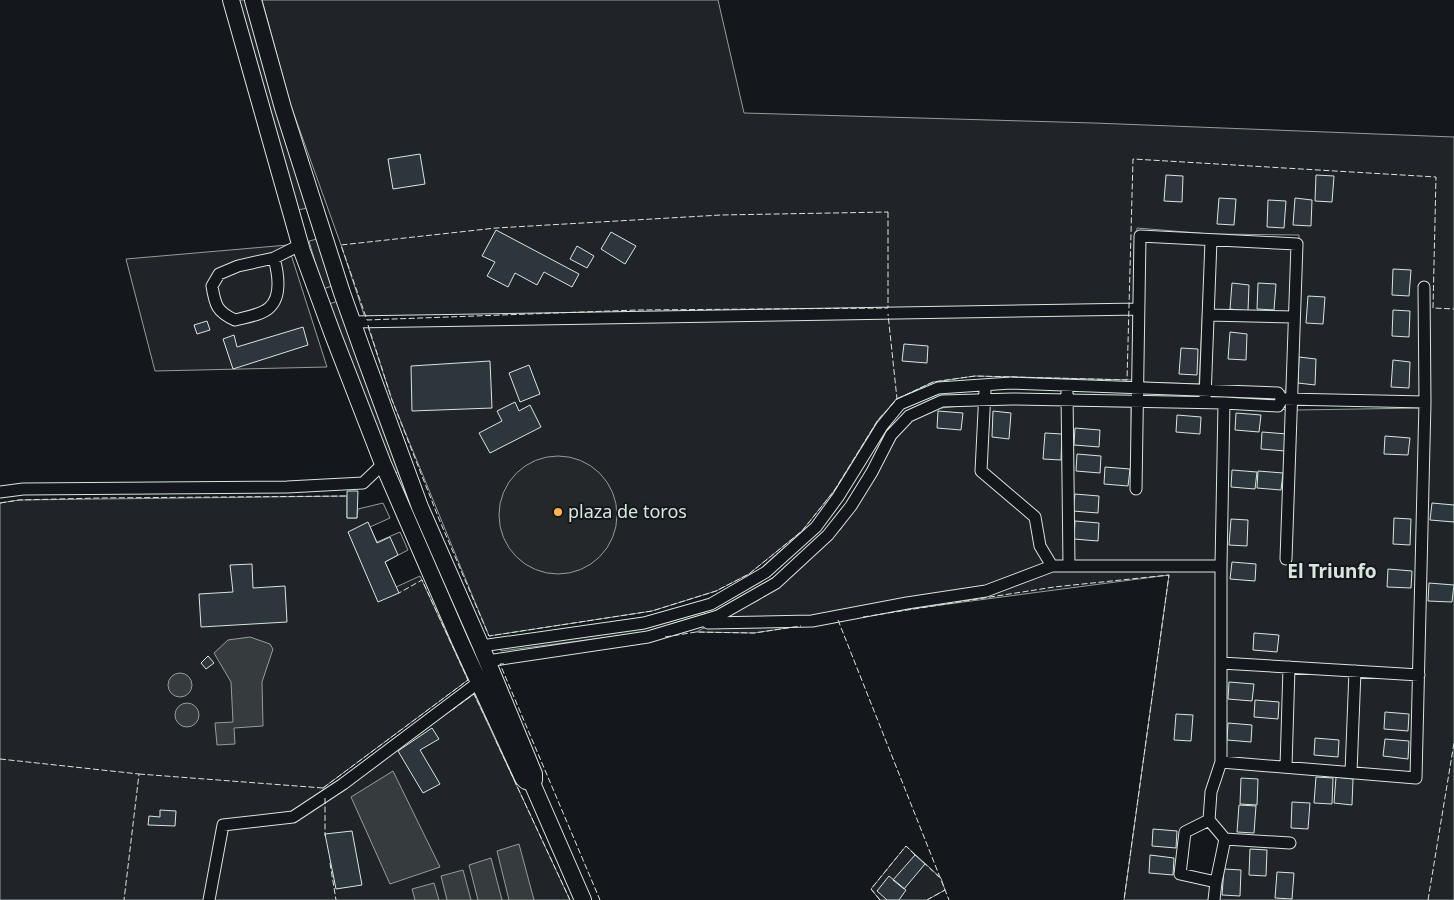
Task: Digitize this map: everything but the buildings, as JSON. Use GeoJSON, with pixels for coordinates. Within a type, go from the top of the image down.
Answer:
{"type":"FeatureCollection","features":[{"type":"Feature","properties":{"kind":"main road"},"geometry":{"type":"LineString","coordinates":[[231,0],[300,245],[383,464],[523,778],[532,783]]}},
{"type":"Feature","properties":{"kind":"main road"},"geometry":{"type":"LineString","coordinates":[[253,0],[283,108],[352,322],[420,507],[484,653],[534,774],[532,783],[583,900]]}},
{"type":"Feature","properties":{"kind":"street"},"geometry":{"type":"LineString","coordinates":[[1136,489],[1140,236],[1297,244],[1294,317],[1287,399],[1286,558]]}},
{"type":"Feature","properties":{"kind":"street"},"geometry":{"type":"LineString","coordinates":[[1205,397],[1211,240]]}},
{"type":"Feature","properties":{"kind":"street"},"geometry":{"type":"LineString","coordinates":[[274,258],[278,275],[277,291],[274,302],[268,309],[235,320],[223,315],[215,304],[212,286],[219,274],[238,266],[274,258],[300,245]]}},
{"type":"Feature","properties":{"kind":"street"},"geometry":{"type":"LineString","coordinates":[[1221,762],[1416,778],[1425,402],[1424,287]]}},
{"type":"Feature","properties":{"kind":"street"},"geometry":{"type":"LineString","coordinates":[[352,322],[1139,309]]}},
{"type":"Feature","properties":{"kind":"street"},"geometry":{"type":"LineString","coordinates":[[1208,315],[1294,317]]}},
{"type":"Feature","properties":{"kind":"street"},"geometry":{"type":"LineString","coordinates":[[484,653],[644,623],[711,604],[766,572],[816,527],[838,497],[882,426],[900,404],[938,388],[1011,383],[1138,388],[1205,397],[1224,403],[1278,406],[1287,399]]}},
{"type":"Feature","properties":{"kind":"street"},"geometry":{"type":"LineString","coordinates":[[985,385],[981,471],[1035,517],[1040,546],[1052,566]]}},
{"type":"Feature","properties":{"kind":"street"},"geometry":{"type":"LineString","coordinates":[[1066,385],[1069,566]]}},
{"type":"Feature","properties":{"kind":"street"},"geometry":{"type":"LineString","coordinates":[[484,653],[648,637],[718,616],[776,583],[828,535],[852,506],[891,435],[909,416],[942,400],[1138,401],[1278,394],[1287,399],[1425,402]]}},
{"type":"Feature","properties":{"kind":"street"},"geometry":{"type":"LineString","coordinates":[[1224,403],[1221,566],[1221,762],[1211,792],[1209,820],[1225,839],[1290,843]]}},
{"type":"Feature","properties":{"kind":"street"},"geometry":{"type":"LineString","coordinates":[[0,492],[23,489],[287,487],[364,483],[383,464]]}},
{"type":"Feature","properties":{"kind":"street"},"geometry":{"type":"LineString","coordinates":[[696,623],[812,620],[986,591],[1052,566],[1221,566]]}},
{"type":"Feature","properties":{"kind":"street"},"geometry":{"type":"LineString","coordinates":[[1221,663],[1419,675]]}},
{"type":"Feature","properties":{"kind":"street"},"geometry":{"type":"LineString","coordinates":[[1286,767],[1289,667]]}},
{"type":"Feature","properties":{"kind":"street"},"geometry":{"type":"LineString","coordinates":[[1351,772],[1355,671]]}},
{"type":"Feature","properties":{"kind":"street"},"geometry":{"type":"LineString","coordinates":[[210,900],[223,825],[293,817],[350,779],[479,682]]}},
{"type":"Feature","properties":{"kind":"street"},"geometry":{"type":"LineString","coordinates":[[1209,820],[1185,832],[1180,874],[1216,882]]}},
{"type":"Feature","properties":{"kind":"street"},"geometry":{"type":"LineString","coordinates":[[1214,900],[1225,839]]}},
{"type":"Feature","properties":{"kind":"shaded area"},"geometry":{"type":"Polygon","coordinates":[[[237,0],[246,0],[307,208],[298,210],[237,0]]]}},
{"type":"Feature","properties":{"kind":"shaded area"},"geometry":{"type":"Polygon","coordinates":[[[262,0],[718,0],[744,113],[1094,123],[1454,137],[1454,900],[1217,900],[1226,836],[1212,819],[1215,791],[1224,767],[1417,780],[1422,398],[1295,396],[1299,235],[1210,234],[1137,228],[1133,380],[975,376],[933,382],[897,399],[878,420],[837,487],[802,531],[749,574],[716,591],[652,611],[489,636],[392,400],[341,245],[290,103],[262,0]]]}},
{"type":"Feature","properties":{"kind":"shaded area"},"geometry":{"type":"Polygon","coordinates":[[[1141,234],[1206,241],[1199,384],[1139,382],[1141,234]]]}},
{"type":"Feature","properties":{"kind":"shaded area"},"geometry":{"type":"Polygon","coordinates":[[[317,239],[332,286],[323,289],[309,241],[317,239]]]}},
{"type":"Feature","properties":{"kind":"shaded area"},"geometry":{"type":"Polygon","coordinates":[[[1213,240],[1292,241],[1290,313],[1211,312],[1213,240]]]}},
{"type":"Feature","properties":{"kind":"shaded area"},"geometry":{"type":"Polygon","coordinates":[[[288,245],[327,367],[155,371],[126,259],[288,245]]]}},
{"type":"Feature","properties":{"kind":"shaded area"},"geometry":{"type":"Polygon","coordinates":[[[338,301],[400,471],[393,474],[329,304],[338,301]]]}},
{"type":"Feature","properties":{"kind":"shaded area"},"geometry":{"type":"Polygon","coordinates":[[[1210,318],[1290,320],[1286,391],[1209,388],[1210,318]]]}},
{"type":"Feature","properties":{"kind":"shaded area"},"geometry":{"type":"Polygon","coordinates":[[[981,404],[978,472],[1033,518],[1050,568],[1218,569],[1217,761],[1206,817],[1184,829],[1177,877],[1212,883],[1211,900],[1124,900],[1169,575],[918,608],[754,633],[696,632],[759,600],[819,551],[840,530],[857,506],[902,428],[918,416],[941,408],[981,404]]]}},
{"type":"Feature","properties":{"kind":"shaded area"},"geometry":{"type":"Polygon","coordinates":[[[987,404],[1064,405],[1067,563],[1053,562],[1043,544],[1038,515],[985,469],[987,404]]]}},
{"type":"Feature","properties":{"kind":"shaded area"},"geometry":{"type":"Polygon","coordinates":[[[1070,406],[1131,407],[1132,491],[1139,406],[1221,407],[1218,562],[1072,563],[1070,406]]]}},
{"type":"Feature","properties":{"kind":"shaded area"},"geometry":{"type":"Polygon","coordinates":[[[1228,407],[1296,410],[1422,408],[1413,774],[1225,760],[1225,564],[1228,407]]]}},
{"type":"Feature","properties":{"kind":"shaded area","name":"plaza de toros"},"geometry":{"type":"Polygon","coordinates":[[[558,456],[581,460],[600,473],[613,492],[617,515],[613,538],[600,557],[581,570],[558,574],[535,570],[516,557],[503,538],[499,515],[503,492],[516,473],[535,460],[558,456]]]}},
{"type":"Feature","properties":{"kind":"shaded area"},"geometry":{"type":"Polygon","coordinates":[[[347,496],[347,518],[357,518],[358,509],[383,503],[390,518],[370,527],[377,542],[400,532],[408,550],[385,562],[396,587],[420,576],[468,680],[323,788],[325,801],[474,694],[570,900],[0,900],[0,503],[19,500],[347,496]]]}},
{"type":"Feature","properties":{"kind":"shaded area"},"geometry":{"type":"Polygon","coordinates":[[[703,610],[705,614],[649,632],[501,651],[500,648],[703,610]]]}},
{"type":"Feature","properties":{"kind":"shaded area"},"geometry":{"type":"Polygon","coordinates":[[[250,637],[270,644],[273,649],[262,682],[263,726],[234,728],[235,744],[217,745],[215,723],[233,722],[231,682],[214,653],[228,640],[250,637]]]}},
{"type":"Feature","properties":{"kind":"shaded area"},"geometry":{"type":"Polygon","coordinates":[[[180,673],[188,677],[192,685],[188,693],[180,697],[172,693],[168,685],[172,677],[180,673]]]}},
{"type":"Feature","properties":{"kind":"shaded area"},"geometry":{"type":"Polygon","coordinates":[[[187,703],[195,707],[199,715],[195,723],[187,727],[179,723],[175,715],[179,707],[187,703]]]}},
{"type":"Feature","properties":{"kind":"shaded area"},"geometry":{"type":"Polygon","coordinates":[[[393,771],[440,867],[390,884],[351,797],[393,771]]]}},
{"type":"Feature","properties":{"kind":"shaded area"},"geometry":{"type":"Polygon","coordinates":[[[519,844],[534,900],[509,900],[497,851],[519,844]]]}},
{"type":"Feature","properties":{"kind":"shaded area"},"geometry":{"type":"Polygon","coordinates":[[[906,846],[941,878],[945,890],[927,900],[880,900],[871,889],[906,846]]]}},
{"type":"Feature","properties":{"kind":"shaded area"},"geometry":{"type":"Polygon","coordinates":[[[491,858],[502,900],[478,900],[469,865],[491,858]]]}},
{"type":"Feature","properties":{"kind":"shaded area"},"geometry":{"type":"Polygon","coordinates":[[[463,870],[471,900],[447,900],[441,876],[463,870]]]}},
{"type":"Feature","properties":{"kind":"shaded area"},"geometry":{"type":"Polygon","coordinates":[[[434,883],[439,900],[415,900],[412,889],[434,883]]]}},
{"type":"Feature","properties":{"kind":"fence"},"geometry":{"type":"LineString","coordinates":[[897,399],[933,382],[975,376],[1127,380],[1133,159],[1436,177],[1433,308],[1454,309]]}},
{"type":"Feature","properties":{"kind":"fence"},"geometry":{"type":"LineString","coordinates":[[888,212],[888,308],[637,310],[367,320],[341,245],[496,228],[721,215],[888,212]]}},
{"type":"Feature","properties":{"kind":"fence"},"geometry":{"type":"LineString","coordinates":[[368,325],[392,400],[439,519],[489,636],[652,611],[716,591],[749,574],[802,531],[834,491],[878,420],[897,399],[888,314]]}},
{"type":"Feature","properties":{"kind":"fence"},"geometry":{"type":"LineString","coordinates":[[0,503],[19,500],[99,498],[347,496]]}},
{"type":"Feature","properties":{"kind":"fence"},"geometry":{"type":"LineString","coordinates":[[863,617],[1054,587],[1169,575],[1124,900]]}},
{"type":"Feature","properties":{"kind":"fence"},"geometry":{"type":"LineString","coordinates":[[323,788],[468,680],[422,580],[399,593]]}},
{"type":"Feature","properties":{"kind":"fence"},"geometry":{"type":"LineString","coordinates":[[838,620],[949,900]]}},
{"type":"Feature","properties":{"kind":"fence"},"geometry":{"type":"LineString","coordinates":[[665,637],[696,632],[754,633],[801,626]]}},
{"type":"Feature","properties":{"kind":"fence"},"geometry":{"type":"LineString","coordinates":[[504,664],[500,664],[600,900]]}},
{"type":"Feature","properties":{"kind":"fence"},"geometry":{"type":"LineString","coordinates":[[452,710],[474,694],[489,725]]}},
{"type":"Feature","properties":{"kind":"fence"},"geometry":{"type":"LineString","coordinates":[[496,741],[570,900]]}},
{"type":"Feature","properties":{"kind":"fence"},"geometry":{"type":"LineString","coordinates":[[1428,900],[1454,743]]}},
{"type":"Feature","properties":{"kind":"fence"},"geometry":{"type":"LineString","coordinates":[[0,759],[139,774],[124,900]]}},
{"type":"Feature","properties":{"kind":"fence"},"geometry":{"type":"LineString","coordinates":[[139,774],[323,788]]}},
{"type":"Feature","properties":{"kind":"fence"},"geometry":{"type":"LineString","coordinates":[[325,798],[325,836]]}},
{"type":"Feature","properties":{"kind":"fence"},"geometry":{"type":"LineString","coordinates":[[880,900],[871,889],[906,846],[917,857]]}},
{"type":"Feature","properties":{"kind":"fence"},"geometry":{"type":"LineString","coordinates":[[923,862],[939,877]]}},
{"type":"Feature","properties":{"kind":"fence"},"geometry":{"type":"LineString","coordinates":[[330,863],[336,900]]}},
{"type":"Feature","properties":{"kind":"fence"},"geometry":{"type":"LineString","coordinates":[[927,900],[945,890]]}},
{"type":"Feature","properties":{"kind":"place","name":"plaza de toros"},"geometry":{"type":"Point","coordinates":[558,512]}},
{"type":"Feature","properties":{"kind":"district","name":"El Triunfo"},"geometry":{"type":"Point","coordinates":[1332,571]}}]}
